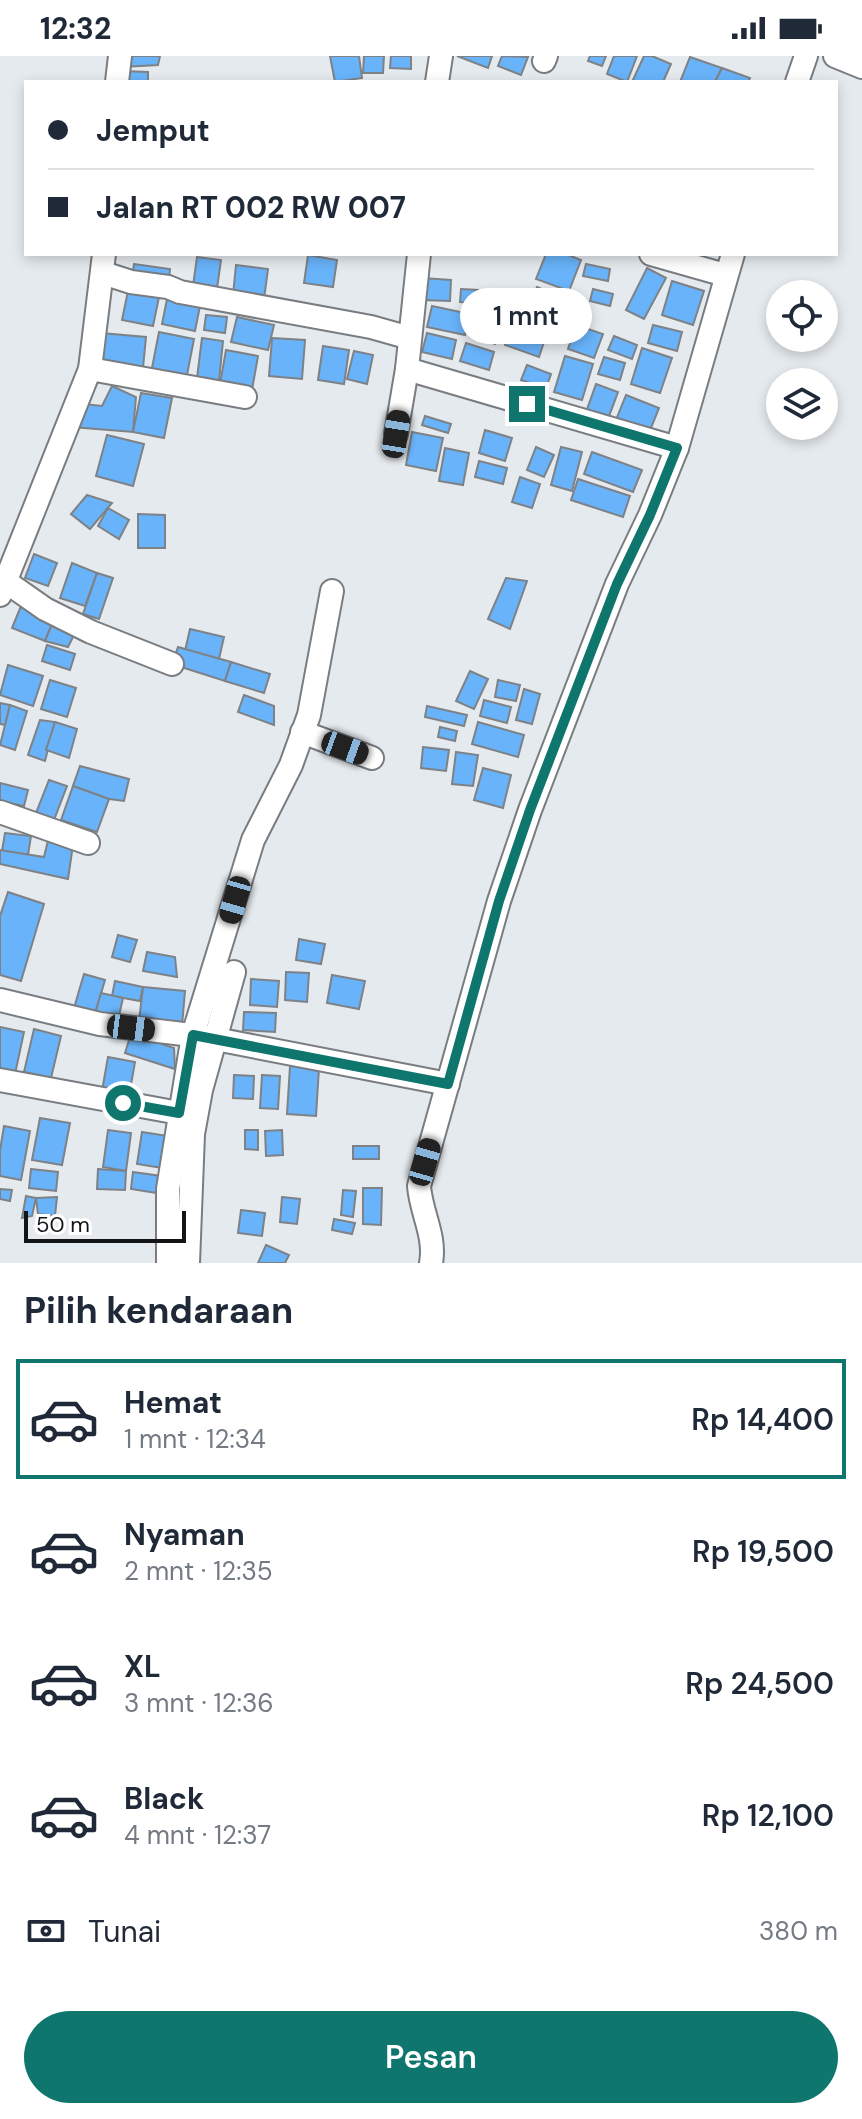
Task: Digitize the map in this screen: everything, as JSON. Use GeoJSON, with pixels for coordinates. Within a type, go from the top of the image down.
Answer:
{"type":"FeatureCollection","features":[{"type":"Feature","properties":{"kind":"street"},"geometry":{"type":"LineString","coordinates":[[117,80],[120,56]]}},
{"type":"Feature","properties":{"kind":"street"},"geometry":{"type":"LineString","coordinates":[[437,80],[441,56]]}},
{"type":"Feature","properties":{"kind":"street"},"geometry":{"type":"LineString","coordinates":[[798,80],[806,56]]}},
{"type":"Feature","properties":{"kind":"street"},"geometry":{"type":"LineString","coordinates":[[835,56],[862,67]]}},
{"type":"Feature","properties":{"kind":"street"},"geometry":{"type":"LineString","coordinates":[[396,434],[407,369],[404,336],[419,256]]}},
{"type":"Feature","properties":{"kind":"street"},"geometry":{"type":"LineString","coordinates":[[431,1263],[433,1242],[420,1204],[419,1186],[499,901],[530,810],[617,584],[677,448],[729,264],[667,256]]}},
{"type":"Feature","properties":{"kind":"street"},"geometry":{"type":"LineString","coordinates":[[172,664],[91,632],[3,588],[90,369],[104,263],[131,282],[371,327],[404,336]]}},
{"type":"Feature","properties":{"kind":"street"},"geometry":{"type":"LineString","coordinates":[[90,369],[245,397]]}},
{"type":"Feature","properties":{"kind":"street"},"geometry":{"type":"LineString","coordinates":[[407,369],[677,448]]}},
{"type":"Feature","properties":{"kind":"street"},"geometry":{"type":"LineString","coordinates":[[168,1263],[168,1189],[179,1113],[204,1037],[253,840],[291,765],[310,736],[309,715],[332,591]]}},
{"type":"Feature","properties":{"kind":"street"},"geometry":{"type":"LineString","coordinates":[[310,736],[372,758]]}},
{"type":"Feature","properties":{"kind":"street"},"geometry":{"type":"LineString","coordinates":[[0,812],[88,843]]}},
{"type":"Feature","properties":{"kind":"street"},"geometry":{"type":"LineString","coordinates":[[188,1263],[193,1134],[201,1090],[204,1037],[234,972]]}},
{"type":"Feature","properties":{"kind":"street"},"geometry":{"type":"LineString","coordinates":[[0,1000],[100,1024],[204,1037],[448,1084]]}},
{"type":"Feature","properties":{"kind":"street"},"geometry":{"type":"LineString","coordinates":[[0,1080],[179,1113]]}},
{"type":"Feature","properties":{"kind":"building"},"geometry":{"type":"Polygon","coordinates":[[[122,56],[160,56],[158,65],[123,67],[122,56]]]}},
{"type":"Feature","properties":{"kind":"building"},"geometry":{"type":"Polygon","coordinates":[[[330,56],[359,56],[362,78],[335,80],[330,56]]]}},
{"type":"Feature","properties":{"kind":"building"},"geometry":{"type":"Polygon","coordinates":[[[364,56],[384,56],[383,73],[363,73],[364,56]]]}},
{"type":"Feature","properties":{"kind":"building"},"geometry":{"type":"Polygon","coordinates":[[[391,56],[411,56],[411,69],[390,68],[391,56]]]}},
{"type":"Feature","properties":{"kind":"building"},"geometry":{"type":"Polygon","coordinates":[[[457,56],[492,56],[488,68],[457,56]]]}},
{"type":"Feature","properties":{"kind":"building"},"geometry":{"type":"Polygon","coordinates":[[[502,56],[528,57],[521,75],[498,66],[502,56]]]}},
{"type":"Feature","properties":{"kind":"building"},"geometry":{"type":"Polygon","coordinates":[[[590,56],[606,56],[602,66],[588,61],[590,56]]]}},
{"type":"Feature","properties":{"kind":"building"},"geometry":{"type":"Polygon","coordinates":[[[614,56],[637,56],[628,80],[607,74],[614,56]]]}},
{"type":"Feature","properties":{"kind":"building"},"geometry":{"type":"Polygon","coordinates":[[[644,56],[671,64],[664,80],[633,80],[644,56]]]}},
{"type":"Feature","properties":{"kind":"building"},"geometry":{"type":"Polygon","coordinates":[[[690,57],[722,68],[716,80],[681,80],[690,57]]]}},
{"type":"Feature","properties":{"kind":"building"},"geometry":{"type":"Polygon","coordinates":[[[722,68],[750,78],[749,80],[716,80],[722,68]]]}},
{"type":"Feature","properties":{"kind":"building"},"geometry":{"type":"Polygon","coordinates":[[[122,71],[148,72],[148,80],[122,80],[122,71]]]}},
{"type":"Feature","properties":{"kind":"building"},"geometry":{"type":"Polygon","coordinates":[[[308,256],[337,260],[333,287],[304,283],[308,256]]]}},
{"type":"Feature","properties":{"kind":"building"},"geometry":{"type":"Polygon","coordinates":[[[545,256],[571,256],[581,260],[569,291],[536,279],[545,256]]]}},
{"type":"Feature","properties":{"kind":"building"},"geometry":{"type":"Polygon","coordinates":[[[197,257],[221,260],[217,289],[193,286],[197,257]]]}},
{"type":"Feature","properties":{"kind":"building"},"geometry":{"type":"Polygon","coordinates":[[[134,264],[170,269],[168,287],[131,282],[134,264]]]}},
{"type":"Feature","properties":{"kind":"building"},"geometry":{"type":"Polygon","coordinates":[[[586,264],[610,269],[608,281],[583,276],[586,264]]]}},
{"type":"Feature","properties":{"kind":"building"},"geometry":{"type":"Polygon","coordinates":[[[236,265],[268,269],[264,299],[233,295],[236,265]]]}},
{"type":"Feature","properties":{"kind":"building"},"geometry":{"type":"Polygon","coordinates":[[[647,268],[666,278],[644,319],[626,310],[647,268]]]}},
{"type":"Feature","properties":{"kind":"building"},"geometry":{"type":"Polygon","coordinates":[[[422,278],[451,280],[450,301],[421,300],[422,278]]]}},
{"type":"Feature","properties":{"kind":"building"},"geometry":{"type":"Polygon","coordinates":[[[672,281],[704,291],[693,325],[662,315],[672,281]]]}},
{"type":"Feature","properties":{"kind":"building"},"geometry":{"type":"Polygon","coordinates":[[[537,287],[567,300],[558,323],[527,310],[537,287]]]}},
{"type":"Feature","properties":{"kind":"building"},"geometry":{"type":"Polygon","coordinates":[[[461,289],[478,290],[477,303],[460,302],[461,289]]]}},
{"type":"Feature","properties":{"kind":"building"},"geometry":{"type":"Polygon","coordinates":[[[593,289],[613,294],[610,306],[590,301],[593,289]]]}},
{"type":"Feature","properties":{"kind":"building"},"geometry":{"type":"Polygon","coordinates":[[[128,291],[159,297],[153,326],[122,320],[128,291]]]}},
{"type":"Feature","properties":{"kind":"building"},"geometry":{"type":"Polygon","coordinates":[[[167,299],[200,306],[195,331],[162,324],[167,299]]]}},
{"type":"Feature","properties":{"kind":"building"},"geometry":{"type":"Polygon","coordinates":[[[483,305],[507,315],[495,344],[471,334],[483,305]]]}},
{"type":"Feature","properties":{"kind":"building"},"geometry":{"type":"Polygon","coordinates":[[[432,306],[470,314],[465,335],[427,327],[432,306]]]}},
{"type":"Feature","properties":{"kind":"building"},"geometry":{"type":"Polygon","coordinates":[[[206,315],[227,317],[225,333],[204,330],[206,315]]]}},
{"type":"Feature","properties":{"kind":"building"},"geometry":{"type":"Polygon","coordinates":[[[515,315],[549,327],[539,357],[505,345],[515,315]]]}},
{"type":"Feature","properties":{"kind":"building"},"geometry":{"type":"Polygon","coordinates":[[[237,317],[274,325],[268,350],[231,342],[237,317]]]}},
{"type":"Feature","properties":{"kind":"building"},"geometry":{"type":"Polygon","coordinates":[[[576,325],[603,334],[594,358],[568,349],[576,325]]]}},
{"type":"Feature","properties":{"kind":"building"},"geometry":{"type":"Polygon","coordinates":[[[653,325],[682,332],[677,351],[648,343],[653,325]]]}},
{"type":"Feature","properties":{"kind":"building"},"geometry":{"type":"Polygon","coordinates":[[[159,332],[194,339],[186,380],[151,373],[159,332]]]}},
{"type":"Feature","properties":{"kind":"building"},"geometry":{"type":"Polygon","coordinates":[[[101,333],[146,337],[143,368],[98,364],[101,333]]]}},
{"type":"Feature","properties":{"kind":"building"},"geometry":{"type":"Polygon","coordinates":[[[427,333],[456,340],[452,359],[422,352],[427,333]]]}},
{"type":"Feature","properties":{"kind":"building"},"geometry":{"type":"Polygon","coordinates":[[[614,336],[637,345],[632,359],[608,350],[614,336]]]}},
{"type":"Feature","properties":{"kind":"building"},"geometry":{"type":"Polygon","coordinates":[[[202,338],[223,341],[219,381],[197,378],[202,338]]]}},
{"type":"Feature","properties":{"kind":"building"},"geometry":{"type":"Polygon","coordinates":[[[272,338],[305,340],[302,379],[269,376],[272,338]]]}},
{"type":"Feature","properties":{"kind":"building"},"geometry":{"type":"Polygon","coordinates":[[[466,343],[494,352],[489,370],[460,361],[466,343]]]}},
{"type":"Feature","properties":{"kind":"building"},"geometry":{"type":"Polygon","coordinates":[[[323,346],[349,350],[344,384],[318,380],[323,346]]]}},
{"type":"Feature","properties":{"kind":"building"},"geometry":{"type":"Polygon","coordinates":[[[642,348],[672,358],[660,393],[631,384],[642,348]]]}},
{"type":"Feature","properties":{"kind":"building"},"geometry":{"type":"Polygon","coordinates":[[[226,350],[258,356],[252,390],[220,384],[226,350]]]}},
{"type":"Feature","properties":{"kind":"building"},"geometry":{"type":"Polygon","coordinates":[[[354,351],[373,355],[367,384],[347,379],[354,351]]]}},
{"type":"Feature","properties":{"kind":"building"},"geometry":{"type":"Polygon","coordinates":[[[565,356],[593,364],[582,400],[554,392],[565,356]]]}},
{"type":"Feature","properties":{"kind":"building"},"geometry":{"type":"Polygon","coordinates":[[[604,357],[625,363],[620,380],[598,374],[604,357]]]}},
{"type":"Feature","properties":{"kind":"building"},"geometry":{"type":"Polygon","coordinates":[[[527,365],[551,374],[546,388],[521,380],[527,365]]]}},
{"type":"Feature","properties":{"kind":"building"},"geometry":{"type":"Polygon","coordinates":[[[596,384],[618,392],[608,419],[586,412],[596,384]]]}},
{"type":"Feature","properties":{"kind":"building"},"geometry":{"type":"Polygon","coordinates":[[[112,386],[136,397],[133,432],[72,427],[75,403],[102,406],[112,386]]]}},
{"type":"Feature","properties":{"kind":"building"},"geometry":{"type":"Polygon","coordinates":[[[141,393],[172,398],[164,438],[133,432],[141,393]]]}},
{"type":"Feature","properties":{"kind":"building"},"geometry":{"type":"Polygon","coordinates":[[[626,395],[659,408],[649,433],[616,420],[626,395]]]}},
{"type":"Feature","properties":{"kind":"building"},"geometry":{"type":"Polygon","coordinates":[[[425,416],[451,424],[448,433],[422,425],[425,416]]]}},
{"type":"Feature","properties":{"kind":"building"},"geometry":{"type":"Polygon","coordinates":[[[485,430],[512,438],[505,461],[479,453],[485,430]]]}},
{"type":"Feature","properties":{"kind":"building"},"geometry":{"type":"Polygon","coordinates":[[[412,432],[443,438],[436,471],[406,465],[412,432]]]}},
{"type":"Feature","properties":{"kind":"building"},"geometry":{"type":"Polygon","coordinates":[[[107,435],[144,444],[133,486],[96,476],[107,435]]]}},
{"type":"Feature","properties":{"kind":"building"},"geometry":{"type":"Polygon","coordinates":[[[536,447],[554,455],[544,477],[527,470],[536,447]]]}},
{"type":"Feature","properties":{"kind":"building"},"geometry":{"type":"Polygon","coordinates":[[[561,447],[582,452],[572,491],[551,485],[561,447]]]}},
{"type":"Feature","properties":{"kind":"building"},"geometry":{"type":"Polygon","coordinates":[[[445,448],[469,453],[463,485],[439,481],[445,448]]]}},
{"type":"Feature","properties":{"kind":"building"},"geometry":{"type":"Polygon","coordinates":[[[592,452],[642,470],[633,492],[584,474],[592,452]]]}},
{"type":"Feature","properties":{"kind":"building"},"geometry":{"type":"Polygon","coordinates":[[[479,461],[507,468],[503,484],[475,477],[479,461]]]}},
{"type":"Feature","properties":{"kind":"building"},"geometry":{"type":"Polygon","coordinates":[[[520,477],[540,484],[532,508],[512,502],[520,477]]]}},
{"type":"Feature","properties":{"kind":"building"},"geometry":{"type":"Polygon","coordinates":[[[578,479],[630,496],[623,517],[571,500],[578,479]]]}},
{"type":"Feature","properties":{"kind":"building"},"geometry":{"type":"Polygon","coordinates":[[[87,495],[112,503],[90,529],[71,514],[87,495]]]}},
{"type":"Feature","properties":{"kind":"building"},"geometry":{"type":"Polygon","coordinates":[[[108,508],[129,520],[119,539],[98,526],[108,508]]]}},
{"type":"Feature","properties":{"kind":"building"},"geometry":{"type":"Polygon","coordinates":[[[138,514],[165,515],[165,548],[138,548],[138,514]]]}},
{"type":"Feature","properties":{"kind":"building"},"geometry":{"type":"Polygon","coordinates":[[[34,554],[57,563],[48,586],[25,578],[34,554]]]}},
{"type":"Feature","properties":{"kind":"building"},"geometry":{"type":"Polygon","coordinates":[[[72,563],[97,573],[85,606],[60,598],[72,563]]]}},
{"type":"Feature","properties":{"kind":"building"},"geometry":{"type":"Polygon","coordinates":[[[97,573],[113,578],[99,619],[83,614],[97,573]]]}},
{"type":"Feature","properties":{"kind":"building"},"geometry":{"type":"Polygon","coordinates":[[[506,578],[527,581],[510,629],[488,619],[506,578]]]}},
{"type":"Feature","properties":{"kind":"building"},"geometry":{"type":"Polygon","coordinates":[[[21,606],[54,619],[45,641],[12,628],[21,606]]]}},
{"type":"Feature","properties":{"kind":"building"},"geometry":{"type":"Polygon","coordinates":[[[54,619],[77,629],[68,647],[45,641],[54,619]]]}},
{"type":"Feature","properties":{"kind":"building"},"geometry":{"type":"Polygon","coordinates":[[[190,629],[224,637],[219,659],[185,651],[190,629]]]}},
{"type":"Feature","properties":{"kind":"building"},"geometry":{"type":"Polygon","coordinates":[[[47,645],[75,654],[70,670],[42,661],[47,645]]]}},
{"type":"Feature","properties":{"kind":"building"},"geometry":{"type":"Polygon","coordinates":[[[178,647],[231,662],[225,681],[172,664],[178,647]]]}},
{"type":"Feature","properties":{"kind":"building"},"geometry":{"type":"Polygon","coordinates":[[[231,662],[270,674],[264,693],[225,681],[231,662]]]}},
{"type":"Feature","properties":{"kind":"building"},"geometry":{"type":"Polygon","coordinates":[[[8,665],[43,676],[33,706],[0,695],[8,665]]]}},
{"type":"Feature","properties":{"kind":"building"},"geometry":{"type":"Polygon","coordinates":[[[470,671],[488,679],[474,709],[456,701],[470,671]]]}},
{"type":"Feature","properties":{"kind":"building"},"geometry":{"type":"Polygon","coordinates":[[[50,680],[76,688],[67,717],[41,709],[50,680]]]}},
{"type":"Feature","properties":{"kind":"building"},"geometry":{"type":"Polygon","coordinates":[[[498,680],[520,685],[516,701],[495,697],[498,680]]]}},
{"type":"Feature","properties":{"kind":"building"},"geometry":{"type":"Polygon","coordinates":[[[524,689],[540,694],[532,724],[516,720],[524,689]]]}},
{"type":"Feature","properties":{"kind":"building"},"geometry":{"type":"Polygon","coordinates":[[[244,695],[274,706],[274,725],[238,712],[244,695]]]}},
{"type":"Feature","properties":{"kind":"building"},"geometry":{"type":"Polygon","coordinates":[[[484,700],[511,707],[507,723],[480,716],[484,700]]]}},
{"type":"Feature","properties":{"kind":"building"},"geometry":{"type":"Polygon","coordinates":[[[0,703],[10,705],[6,725],[0,724],[0,703]]]}},
{"type":"Feature","properties":{"kind":"building"},"geometry":{"type":"Polygon","coordinates":[[[10,705],[27,711],[15,750],[0,745],[10,705]]]}},
{"type":"Feature","properties":{"kind":"building"},"geometry":{"type":"Polygon","coordinates":[[[427,706],[467,715],[464,726],[425,717],[427,706]]]}},
{"type":"Feature","properties":{"kind":"building"},"geometry":{"type":"Polygon","coordinates":[[[40,720],[55,722],[45,761],[28,755],[40,720]]]}},
{"type":"Feature","properties":{"kind":"building"},"geometry":{"type":"Polygon","coordinates":[[[55,722],[77,729],[69,758],[46,750],[55,722]]]}},
{"type":"Feature","properties":{"kind":"building"},"geometry":{"type":"Polygon","coordinates":[[[478,722],[524,735],[518,757],[472,744],[478,722]]]}},
{"type":"Feature","properties":{"kind":"building"},"geometry":{"type":"Polygon","coordinates":[[[440,727],[457,731],[455,741],[438,737],[440,727]]]}},
{"type":"Feature","properties":{"kind":"building"},"geometry":{"type":"Polygon","coordinates":[[[423,747],[449,750],[446,771],[421,768],[423,747]]]}},
{"type":"Feature","properties":{"kind":"building"},"geometry":{"type":"Polygon","coordinates":[[[456,752],[478,755],[473,786],[452,784],[456,752]]]}},
{"type":"Feature","properties":{"kind":"building"},"geometry":{"type":"Polygon","coordinates":[[[80,766],[129,779],[124,801],[73,786],[80,766]]]}},
{"type":"Feature","properties":{"kind":"building"},"geometry":{"type":"Polygon","coordinates":[[[483,768],[511,775],[503,808],[474,800],[483,768]]]}},
{"type":"Feature","properties":{"kind":"building"},"geometry":{"type":"Polygon","coordinates":[[[49,780],[67,786],[54,820],[36,813],[49,780]]]}},
{"type":"Feature","properties":{"kind":"building"},"geometry":{"type":"Polygon","coordinates":[[[0,783],[28,790],[24,806],[0,801],[0,783]]]}},
{"type":"Feature","properties":{"kind":"building"},"geometry":{"type":"Polygon","coordinates":[[[73,786],[109,799],[97,832],[61,820],[73,786]]]}},
{"type":"Feature","properties":{"kind":"building"},"geometry":{"type":"Polygon","coordinates":[[[5,833],[31,836],[28,855],[2,851],[5,833]]]}},
{"type":"Feature","properties":{"kind":"building"},"geometry":{"type":"Polygon","coordinates":[[[49,836],[73,845],[68,879],[0,864],[0,850],[44,857],[49,836]]]}},
{"type":"Feature","properties":{"kind":"building"},"geometry":{"type":"Polygon","coordinates":[[[8,892],[44,904],[21,981],[0,975],[0,916],[8,892]]]}},
{"type":"Feature","properties":{"kind":"building"},"geometry":{"type":"Polygon","coordinates":[[[118,935],[137,940],[130,962],[112,957],[118,935]]]}},
{"type":"Feature","properties":{"kind":"building"},"geometry":{"type":"Polygon","coordinates":[[[299,939],[325,944],[321,964],[296,960],[299,939]]]}},
{"type":"Feature","properties":{"kind":"building"},"geometry":{"type":"Polygon","coordinates":[[[147,952],[175,957],[177,977],[143,971],[147,952]]]}},
{"type":"Feature","properties":{"kind":"building"},"geometry":{"type":"Polygon","coordinates":[[[286,972],[309,973],[307,1002],[285,1000],[286,972]]]}},
{"type":"Feature","properties":{"kind":"building"},"geometry":{"type":"Polygon","coordinates":[[[84,974],[105,980],[95,1014],[74,1008],[84,974]]]}},
{"type":"Feature","properties":{"kind":"building"},"geometry":{"type":"Polygon","coordinates":[[[332,975],[365,981],[359,1009],[327,1003],[332,975]]]}},
{"type":"Feature","properties":{"kind":"building"},"geometry":{"type":"Polygon","coordinates":[[[251,979],[279,981],[277,1007],[250,1005],[251,979]]]}},
{"type":"Feature","properties":{"kind":"building"},"geometry":{"type":"Polygon","coordinates":[[[115,981],[143,987],[140,1001],[112,996],[115,981]]]}},
{"type":"Feature","properties":{"kind":"building"},"geometry":{"type":"Polygon","coordinates":[[[143,987],[185,991],[182,1026],[139,1021],[143,987]]]}},
{"type":"Feature","properties":{"kind":"building"},"geometry":{"type":"Polygon","coordinates":[[[101,993],[123,998],[118,1020],[95,1014],[101,993]]]}},
{"type":"Feature","properties":{"kind":"building"},"geometry":{"type":"Polygon","coordinates":[[[244,1012],[276,1013],[275,1032],[243,1030],[244,1012]]]}},
{"type":"Feature","properties":{"kind":"building"},"geometry":{"type":"Polygon","coordinates":[[[0,1027],[24,1032],[15,1074],[0,1071],[0,1027]]]}},
{"type":"Feature","properties":{"kind":"building"},"geometry":{"type":"Polygon","coordinates":[[[34,1029],[61,1036],[51,1078],[24,1072],[34,1029]]]}},
{"type":"Feature","properties":{"kind":"building"},"geometry":{"type":"Polygon","coordinates":[[[131,1034],[174,1048],[175,1069],[125,1053],[131,1034]]]}},
{"type":"Feature","properties":{"kind":"building"},"geometry":{"type":"Polygon","coordinates":[[[108,1057],[135,1062],[129,1096],[102,1091],[108,1057]]]}},
{"type":"Feature","properties":{"kind":"building"},"geometry":{"type":"Polygon","coordinates":[[[290,1066],[319,1068],[316,1116],[287,1114],[290,1066]]]}},
{"type":"Feature","properties":{"kind":"building"},"geometry":{"type":"Polygon","coordinates":[[[234,1075],[254,1076],[253,1099],[233,1098],[234,1075]]]}},
{"type":"Feature","properties":{"kind":"building"},"geometry":{"type":"Polygon","coordinates":[[[262,1075],[280,1076],[278,1109],[260,1108],[262,1075]]]}},
{"type":"Feature","properties":{"kind":"building"},"geometry":{"type":"Polygon","coordinates":[[[40,1118],[70,1123],[62,1165],[32,1160],[40,1118]]]}},
{"type":"Feature","properties":{"kind":"building"},"geometry":{"type":"Polygon","coordinates":[[[4,1126],[30,1131],[21,1180],[0,1176],[4,1126]]]}},
{"type":"Feature","properties":{"kind":"building"},"geometry":{"type":"Polygon","coordinates":[[[108,1130],[131,1133],[126,1171],[103,1167],[108,1130]]]}},
{"type":"Feature","properties":{"kind":"building"},"geometry":{"type":"Polygon","coordinates":[[[245,1130],[258,1130],[258,1150],[245,1149],[245,1130]]]}},
{"type":"Feature","properties":{"kind":"building"},"geometry":{"type":"Polygon","coordinates":[[[282,1130],[283,1155],[266,1156],[265,1131],[282,1130]]]}},
{"type":"Feature","properties":{"kind":"building"},"geometry":{"type":"Polygon","coordinates":[[[142,1132],[168,1136],[163,1168],[137,1164],[142,1132]]]}},
{"type":"Feature","properties":{"kind":"building"},"geometry":{"type":"Polygon","coordinates":[[[353,1146],[379,1146],[379,1159],[353,1159],[353,1146]]]}},
{"type":"Feature","properties":{"kind":"building"},"geometry":{"type":"Polygon","coordinates":[[[31,1169],[58,1172],[56,1191],[29,1188],[31,1169]]]}},
{"type":"Feature","properties":{"kind":"building"},"geometry":{"type":"Polygon","coordinates":[[[98,1169],[126,1171],[125,1190],[97,1189],[98,1169]]]}},
{"type":"Feature","properties":{"kind":"building"},"geometry":{"type":"Polygon","coordinates":[[[133,1172],[161,1176],[163,1194],[131,1189],[133,1172]]]}},
{"type":"Feature","properties":{"kind":"building"},"geometry":{"type":"Polygon","coordinates":[[[363,1188],[382,1188],[381,1225],[363,1224],[363,1188]]]}},
{"type":"Feature","properties":{"kind":"building"},"geometry":{"type":"Polygon","coordinates":[[[0,1189],[12,1190],[10,1201],[0,1199],[0,1189]]]}},
{"type":"Feature","properties":{"kind":"building"},"geometry":{"type":"Polygon","coordinates":[[[343,1190],[356,1191],[353,1217],[341,1215],[343,1190]]]}},
{"type":"Feature","properties":{"kind":"building"},"geometry":{"type":"Polygon","coordinates":[[[26,1196],[36,1198],[32,1216],[22,1218],[26,1196]]]}},
{"type":"Feature","properties":{"kind":"building"},"geometry":{"type":"Polygon","coordinates":[[[57,1197],[55,1216],[38,1214],[36,1198],[57,1197]]]}},
{"type":"Feature","properties":{"kind":"building"},"geometry":{"type":"Polygon","coordinates":[[[282,1197],[300,1199],[297,1224],[280,1222],[282,1197]]]}},
{"type":"Feature","properties":{"kind":"building"},"geometry":{"type":"Polygon","coordinates":[[[241,1210],[265,1213],[262,1236],[238,1233],[241,1210]]]}},
{"type":"Feature","properties":{"kind":"building"},"geometry":{"type":"Polygon","coordinates":[[[334,1219],[355,1223],[352,1234],[332,1230],[334,1219]]]}},
{"type":"Feature","properties":{"kind":"building"},"geometry":{"type":"Polygon","coordinates":[[[266,1245],[289,1255],[285,1263],[258,1263],[266,1245]]]}},
{"type":"Feature","properties":{"kind":"route"},"geometry":{"type":"LineString","coordinates":[[123,1103],[179,1113],[193,1035],[448,1084],[499,901],[530,810],[617,584],[677,448],[527,404]]}}]}
